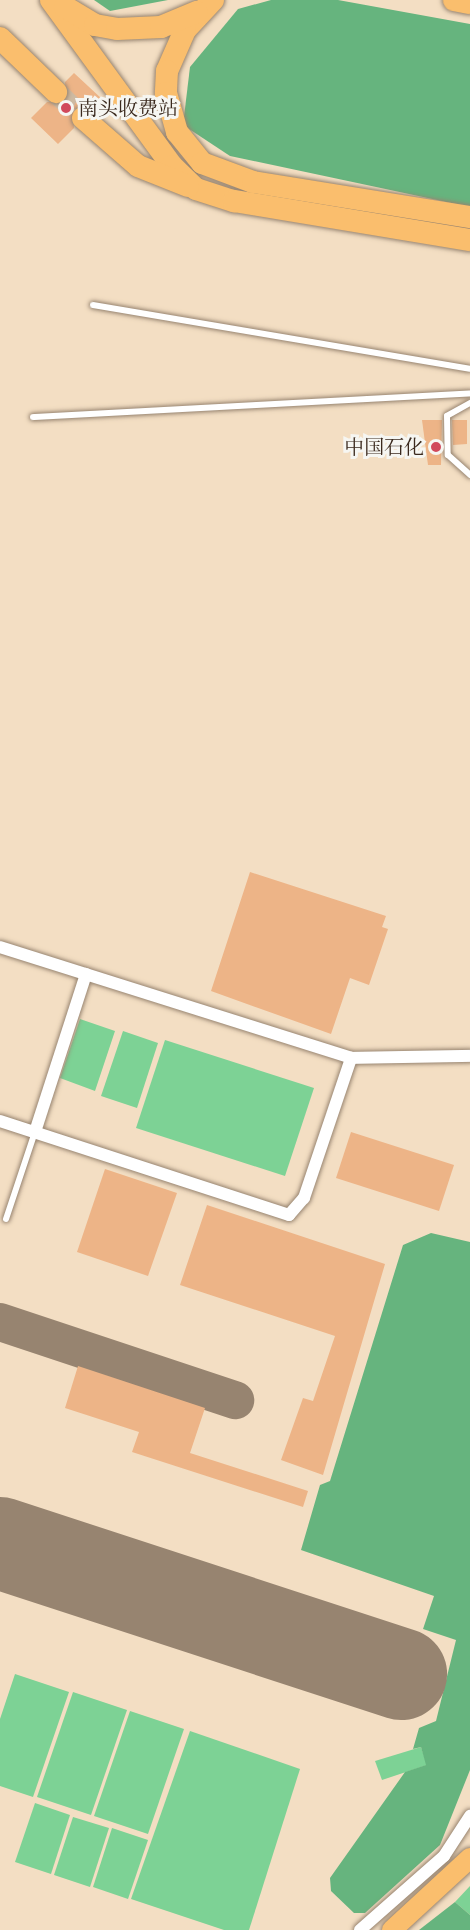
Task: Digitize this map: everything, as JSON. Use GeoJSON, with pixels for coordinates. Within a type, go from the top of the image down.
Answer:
{"type":"FeatureCollection","features":[{"type":"Feature","properties":{"kind":"highway"},"geometry":{"type":"LineString","coordinates":[[51,0],[172,165],[196,189]]}},
{"type":"Feature","properties":{"kind":"highway"},"geometry":{"type":"LineString","coordinates":[[57,0],[95,25],[117,29],[161,27],[208,5]]}},
{"type":"Feature","properties":{"kind":"highway"},"geometry":{"type":"LineString","coordinates":[[454,0],[470,3]]}},
{"type":"Feature","properties":{"kind":"highway"},"geometry":{"type":"LineString","coordinates":[[208,5],[172,54],[166,93],[177,132],[202,163],[254,182],[470,217]]}},
{"type":"Feature","properties":{"kind":"highway"},"geometry":{"type":"LineString","coordinates":[[0,38],[56,92]]}},
{"type":"Feature","properties":{"kind":"highway"},"geometry":{"type":"LineString","coordinates":[[83,118],[138,166],[234,201],[470,240]]}},
{"type":"Feature","properties":{"kind":"main road"},"geometry":{"type":"LineString","coordinates":[[392,1930],[470,1858]]}},
{"type":"Feature","properties":{"kind":"street"},"geometry":{"type":"LineString","coordinates":[[0,947],[351,1058],[470,1056]]}},
{"type":"Feature","properties":{"kind":"street"},"geometry":{"type":"LineString","coordinates":[[35,1132],[86,974]]}},
{"type":"Feature","properties":{"kind":"street"},"geometry":{"type":"LineString","coordinates":[[0,1121],[289,1215],[304,1198],[351,1058]]}},
{"type":"Feature","properties":{"kind":"street"},"geometry":{"type":"LineString","coordinates":[[360,1930],[444,1856],[470,1816]]}},
{"type":"Feature","properties":{"kind":"lane"},"geometry":{"type":"LineString","coordinates":[[93,305],[470,369]]}},
{"type":"Feature","properties":{"kind":"lane"},"geometry":{"type":"LineString","coordinates":[[33,417],[470,393]]}},
{"type":"Feature","properties":{"kind":"lane"},"geometry":{"type":"LineString","coordinates":[[470,403],[447,416],[448,455],[470,475]]}},
{"type":"Feature","properties":{"kind":"lane"},"geometry":{"type":"LineString","coordinates":[[6,1219],[35,1132]]}},
{"type":"Feature","properties":{"kind":"green space"},"geometry":{"type":"Polygon","coordinates":[[[94,0],[168,0],[110,11],[94,0]]]}},
{"type":"Feature","properties":{"kind":"green space"},"geometry":{"type":"Polygon","coordinates":[[[271,0],[338,0],[470,24],[470,207],[230,156],[183,125],[190,67],[238,9],[271,0]]]}},
{"type":"Feature","properties":{"kind":"green space"},"geometry":{"type":"Polygon","coordinates":[[[80,1019],[115,1031],[95,1091],[60,1078],[80,1019]]]}},
{"type":"Feature","properties":{"kind":"green space"},"geometry":{"type":"Polygon","coordinates":[[[123,1031],[158,1043],[137,1108],[101,1096],[123,1031]]]}},
{"type":"Feature","properties":{"kind":"green space"},"geometry":{"type":"Polygon","coordinates":[[[165,1040],[314,1088],[285,1176],[136,1128],[165,1040]]]}},
{"type":"Feature","properties":{"kind":"green space"},"geometry":{"type":"Polygon","coordinates":[[[431,1233],[470,1242],[470,1770],[440,1845],[365,1913],[354,1913],[331,1891],[330,1878],[405,1772],[426,1765],[421,1747],[413,1749],[419,1728],[436,1721],[456,1640],[423,1629],[434,1596],[301,1550],[320,1485],[330,1481],[403,1245],[431,1233]]]}},
{"type":"Feature","properties":{"kind":"green space"},"geometry":{"type":"Polygon","coordinates":[[[15,1674],[69,1692],[33,1797],[0,1786],[0,1719],[15,1674]]]}},
{"type":"Feature","properties":{"kind":"green space"},"geometry":{"type":"Polygon","coordinates":[[[73,1692],[127,1710],[91,1815],[37,1797],[73,1692]]]}},
{"type":"Feature","properties":{"kind":"green space"},"geometry":{"type":"Polygon","coordinates":[[[130,1711],[184,1729],[148,1834],[94,1816],[130,1711]]]}},
{"type":"Feature","properties":{"kind":"green space"},"geometry":{"type":"Polygon","coordinates":[[[190,1731],[300,1769],[249,1930],[224,1930],[131,1899],[190,1731]]]}},
{"type":"Feature","properties":{"kind":"green space"},"geometry":{"type":"Polygon","coordinates":[[[421,1747],[427,1765],[382,1780],[375,1761],[421,1747]]]}},
{"type":"Feature","properties":{"kind":"green space"},"geometry":{"type":"Polygon","coordinates":[[[35,1803],[70,1815],[51,1874],[15,1862],[35,1803]]]}},
{"type":"Feature","properties":{"kind":"green space"},"geometry":{"type":"Polygon","coordinates":[[[73,1817],[109,1828],[90,1887],[54,1875],[73,1817]]]}},
{"type":"Feature","properties":{"kind":"green space"},"geometry":{"type":"Polygon","coordinates":[[[112,1828],[148,1840],[128,1899],[93,1887],[112,1828]]]}},
{"type":"Feature","properties":{"kind":"green space"},"geometry":{"type":"Polygon","coordinates":[[[470,1886],[470,1915],[455,1902],[470,1886]]]}},
{"type":"Feature","properties":{"kind":"green space"},"geometry":{"type":"Polygon","coordinates":[[[455,1902],[470,1915],[470,1930],[419,1930],[455,1902]]]}},
{"type":"Feature","properties":{"kind":"building","name":"南头收费站"},"geometry":{"type":"Polygon","coordinates":[[[74,73],[102,99],[92,108],[73,109],[74,128],[58,144],[31,118],[47,102],[66,101],[65,82],[74,73]]]}},
{"type":"Feature","properties":{"kind":"building"},"geometry":{"type":"Polygon","coordinates":[[[422,420],[442,420],[441,465],[428,465],[422,420]]]}},
{"type":"Feature","properties":{"kind":"building"},"geometry":{"type":"Polygon","coordinates":[[[452,420],[467,420],[467,444],[453,445],[452,420]]]}},
{"type":"Feature","properties":{"kind":"building"},"geometry":{"type":"Polygon","coordinates":[[[250,872],[386,916],[382,927],[388,929],[369,985],[350,978],[331,1034],[211,991],[250,872]]]}},
{"type":"Feature","properties":{"kind":"building"},"geometry":{"type":"Polygon","coordinates":[[[351,1132],[454,1165],[439,1211],[336,1178],[351,1132]]]}},
{"type":"Feature","properties":{"kind":"building"},"geometry":{"type":"Polygon","coordinates":[[[105,1169],[177,1193],[148,1276],[77,1252],[105,1169]]]}},
{"type":"Feature","properties":{"kind":"building"},"geometry":{"type":"Polygon","coordinates":[[[207,1205],[385,1264],[323,1475],[281,1460],[303,1398],[313,1401],[335,1336],[180,1285],[207,1205]]]}},
{"type":"Feature","properties":{"kind":"building"},"geometry":{"type":"Polygon","coordinates":[[[78,1366],[205,1408],[190,1453],[308,1491],[303,1507],[132,1452],[139,1432],[65,1408],[78,1366]]]}},
{"type":"Feature","properties":{"kind":"taxiway"},"geometry":{"type":"LineString","coordinates":[[0,1322],[235,1400]]}},
{"type":"Feature","properties":{"kind":"runway"},"geometry":{"type":"LineString","coordinates":[[0,1543],[401,1674]]}},
{"type":"Feature","properties":{"kind":"tunnel"},"geometry":{"type":"LineString","coordinates":[[56,92],[83,118]]}},
{"type":"Feature","properties":{"kind":"place","name":"南头收费站"},"geometry":{"type":"Point","coordinates":[66,108]}},
{"type":"Feature","properties":{"kind":"place","name":"中国石化"},"geometry":{"type":"Point","coordinates":[436,447]}}]}
